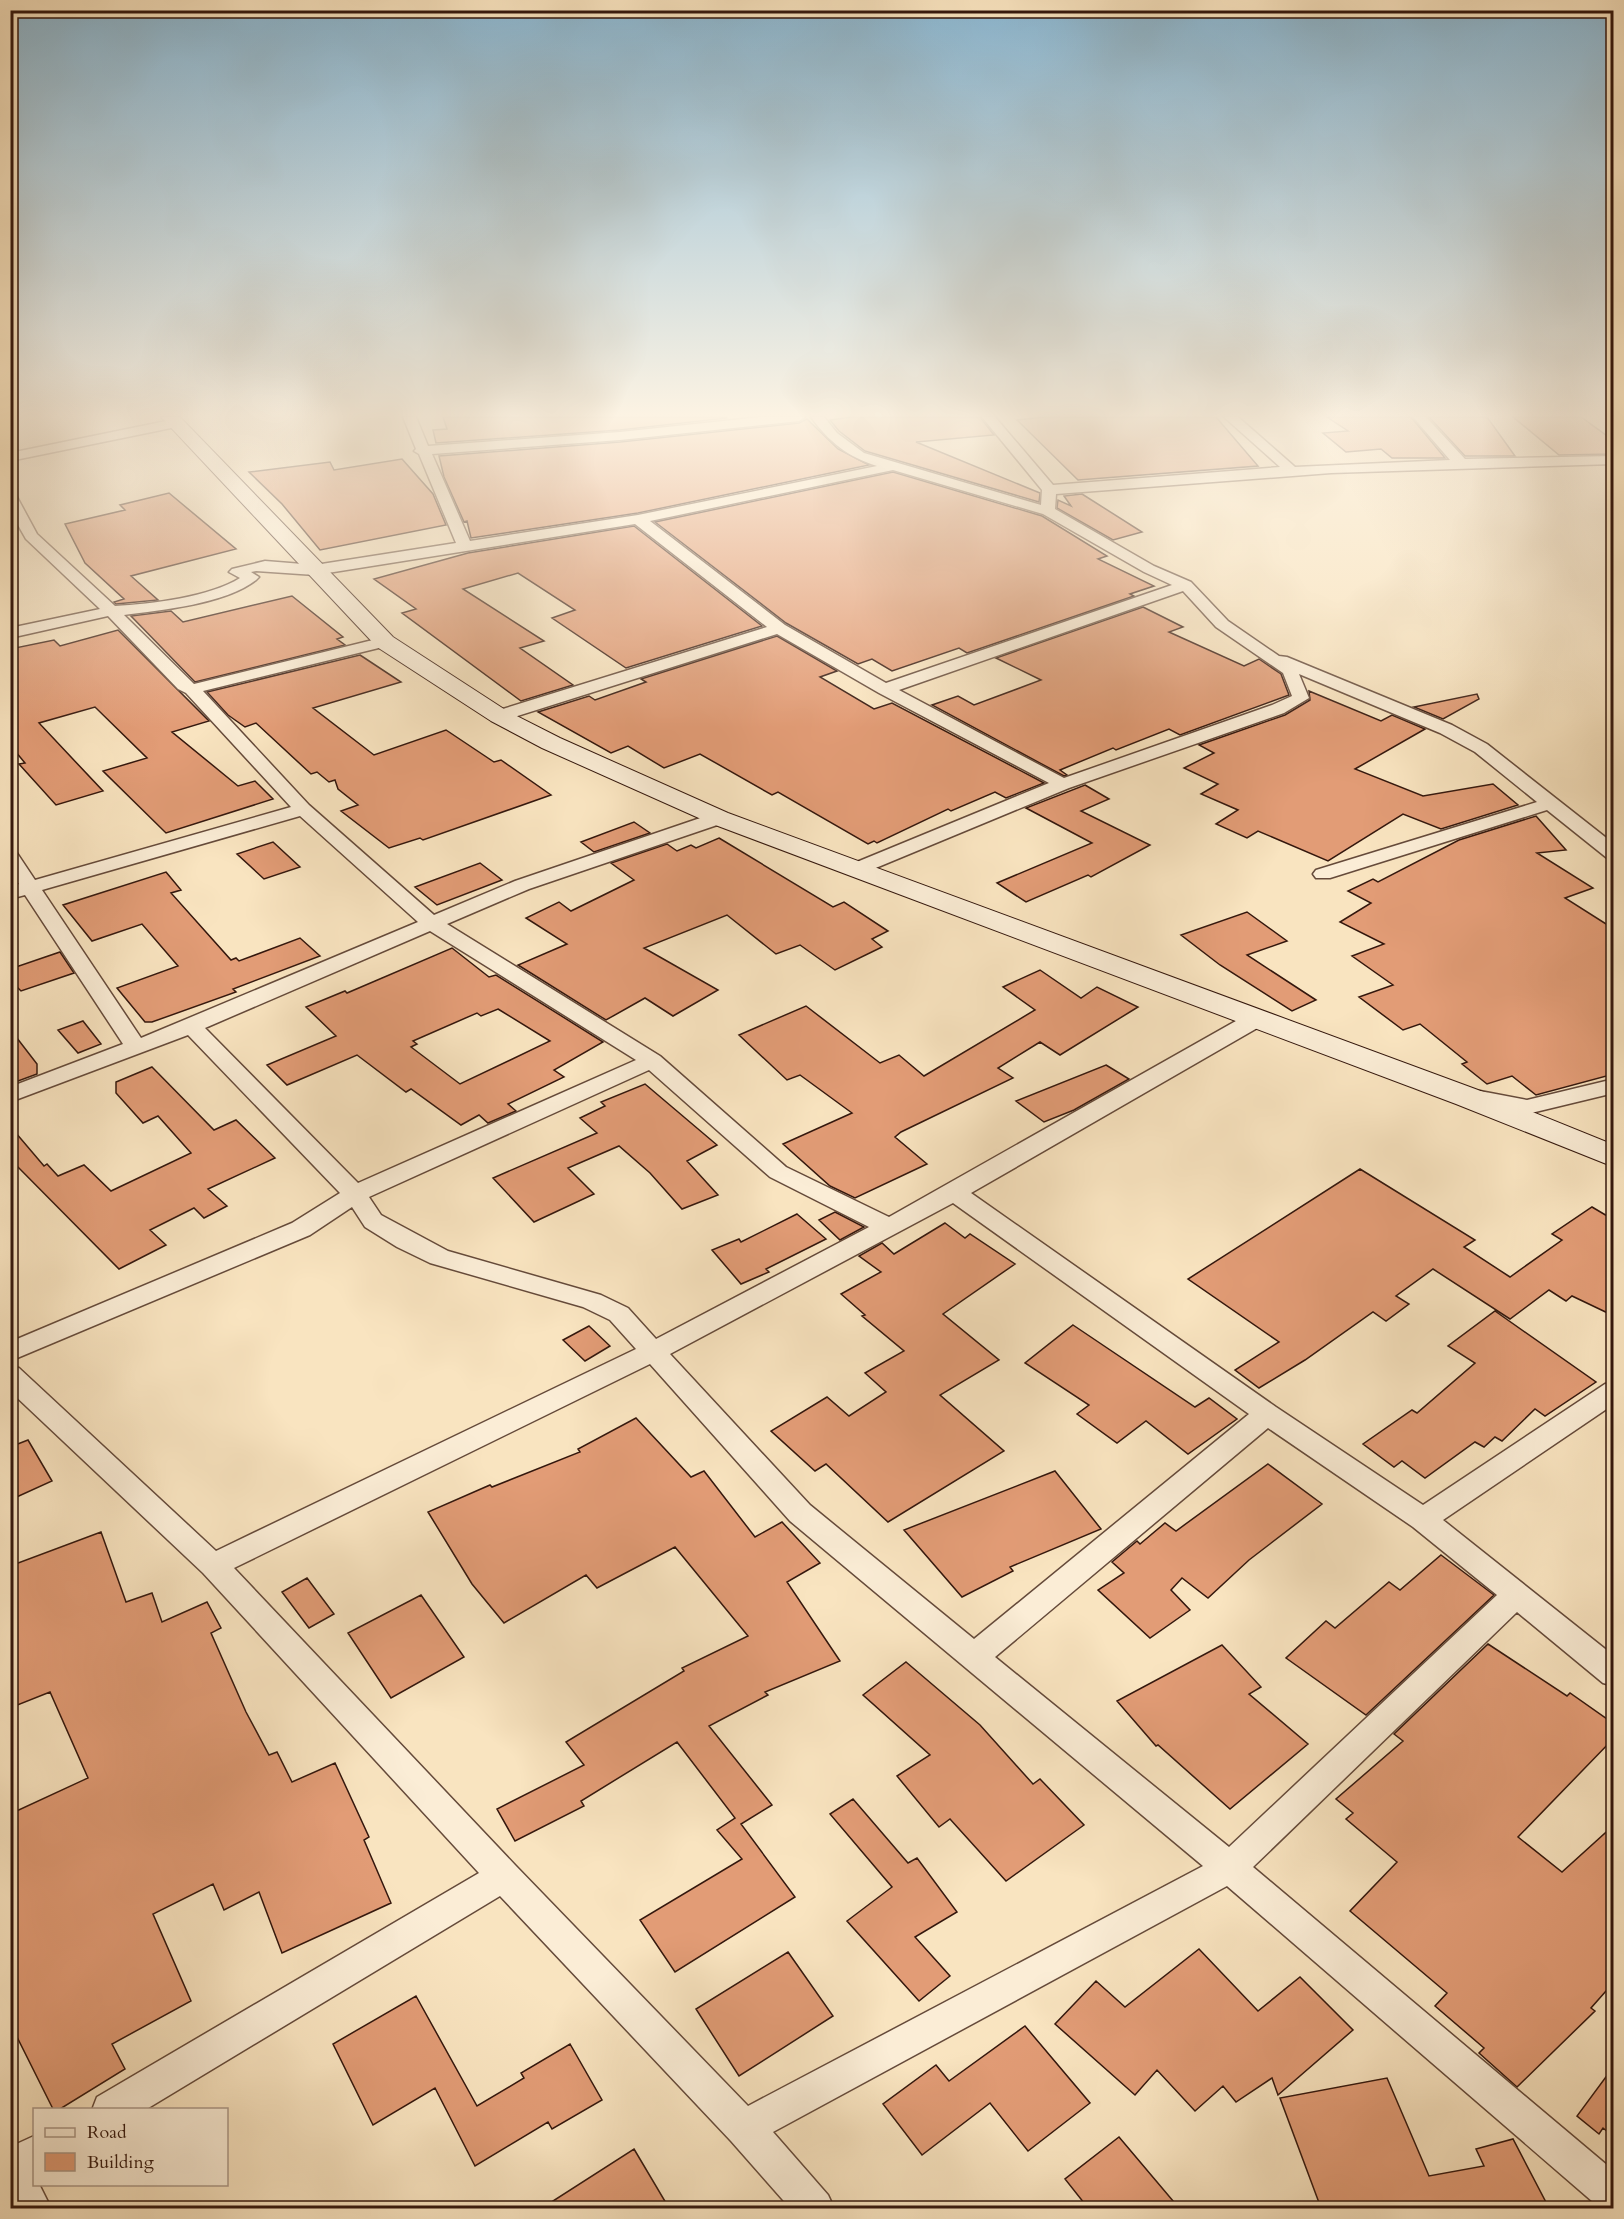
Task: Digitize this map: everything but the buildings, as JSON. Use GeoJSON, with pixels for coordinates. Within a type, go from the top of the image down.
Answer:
{"type":"FeatureCollection","features":[{"type":"Feature","properties":{"kind":"main road"},"geometry":{"type":"LineString","coordinates":[[268,521],[385,642],[499,716],[551,743],[718,818],[859,868],[1467,1097],[1614,1157]]}},
{"type":"Feature","properties":{"kind":"street"},"geometry":{"type":"LineString","coordinates":[[18,521],[23,536],[111,611],[184,685],[192,689],[303,809],[431,923],[652,1061],[777,1172],[888,1226]]}},
{"type":"Feature","properties":{"kind":"street"},"geometry":{"type":"LineString","coordinates":[[453,521],[465,546]]}},
{"type":"Feature","properties":{"kind":"street"},"geometry":{"type":"LineString","coordinates":[[10,633],[111,611],[127,611],[165,602],[177,603],[247,583],[251,577],[237,572],[261,564],[315,570],[628,521]]}},
{"type":"Feature","properties":{"kind":"street"},"geometry":{"type":"LineString","coordinates":[[640,521],[779,628],[885,689],[1063,784]]}},
{"type":"Feature","properties":{"kind":"street"},"geometry":{"type":"LineString","coordinates":[[859,868],[1063,784],[1278,709],[1301,698],[1298,685],[1289,670],[1256,649],[1208,611],[1186,585],[1149,569],[1065,521]]}},
{"type":"Feature","properties":{"kind":"street"},"geometry":{"type":"LineString","coordinates":[[885,689],[1186,585]]}},
{"type":"Feature","properties":{"kind":"street"},"geometry":{"type":"LineString","coordinates":[[499,716],[779,628]]}},
{"type":"Feature","properties":{"kind":"street"},"geometry":{"type":"LineString","coordinates":[[192,689],[385,642]]}},
{"type":"Feature","properties":{"kind":"street"},"geometry":{"type":"LineString","coordinates":[[1256,649],[1446,729],[1481,748],[1614,854]]}},
{"type":"Feature","properties":{"kind":"street"},"geometry":{"type":"LineString","coordinates":[[1323,874],[1551,803]]}},
{"type":"Feature","properties":{"kind":"street"},"geometry":{"type":"LineString","coordinates":[[10,893],[303,809]]}},
{"type":"Feature","properties":{"kind":"street"},"geometry":{"type":"LineString","coordinates":[[10,1095],[191,1026],[522,885],[718,818]]}},
{"type":"Feature","properties":{"kind":"street"},"geometry":{"type":"LineString","coordinates":[[10,857],[136,1047]]}},
{"type":"Feature","properties":{"kind":"street"},"geometry":{"type":"LineString","coordinates":[[213,1565],[654,1351],[954,1192],[1258,1018]]}},
{"type":"Feature","properties":{"kind":"street"},"geometry":{"type":"LineString","coordinates":[[191,1026],[355,1194],[373,1221],[405,1242],[439,1257],[592,1302],[619,1314],[800,1512],[976,1655],[1230,1868],[1614,2196]]}},
{"type":"Feature","properties":{"kind":"street"},"geometry":{"type":"LineString","coordinates":[[10,1352],[301,1229],[355,1194],[652,1061]]}},
{"type":"Feature","properties":{"kind":"street"},"geometry":{"type":"LineString","coordinates":[[1467,1097],[1497,1100],[1527,1107],[1614,1086]]}},
{"type":"Feature","properties":{"kind":"street"},"geometry":{"type":"LineString","coordinates":[[954,1192],[1267,1414],[1424,1520],[1614,1674]]}},
{"type":"Feature","properties":{"kind":"street"},"geometry":{"type":"LineString","coordinates":[[10,1375],[213,1565],[503,1876],[744,2128],[815,2208]]}},
{"type":"Feature","properties":{"kind":"street"},"geometry":{"type":"LineString","coordinates":[[1424,1520],[1614,1391]]}},
{"type":"Feature","properties":{"kind":"street"},"geometry":{"type":"LineString","coordinates":[[976,1655],[1267,1414]]}},
{"type":"Feature","properties":{"kind":"street"},"geometry":{"type":"LineString","coordinates":[[744,2128],[1230,1868],[1516,1595]]}},
{"type":"Feature","properties":{"kind":"street"},"geometry":{"type":"LineString","coordinates":[[112,2108],[503,1876]]}},
{"type":"Feature","properties":{"kind":"street"},"geometry":{"type":"LineString","coordinates":[[10,2169],[33,2155]]}},
{"type":"Feature","properties":{"kind":"street"},"geometry":{"type":"LineString","coordinates":[[10,2174],[32,2208]]}}]}
